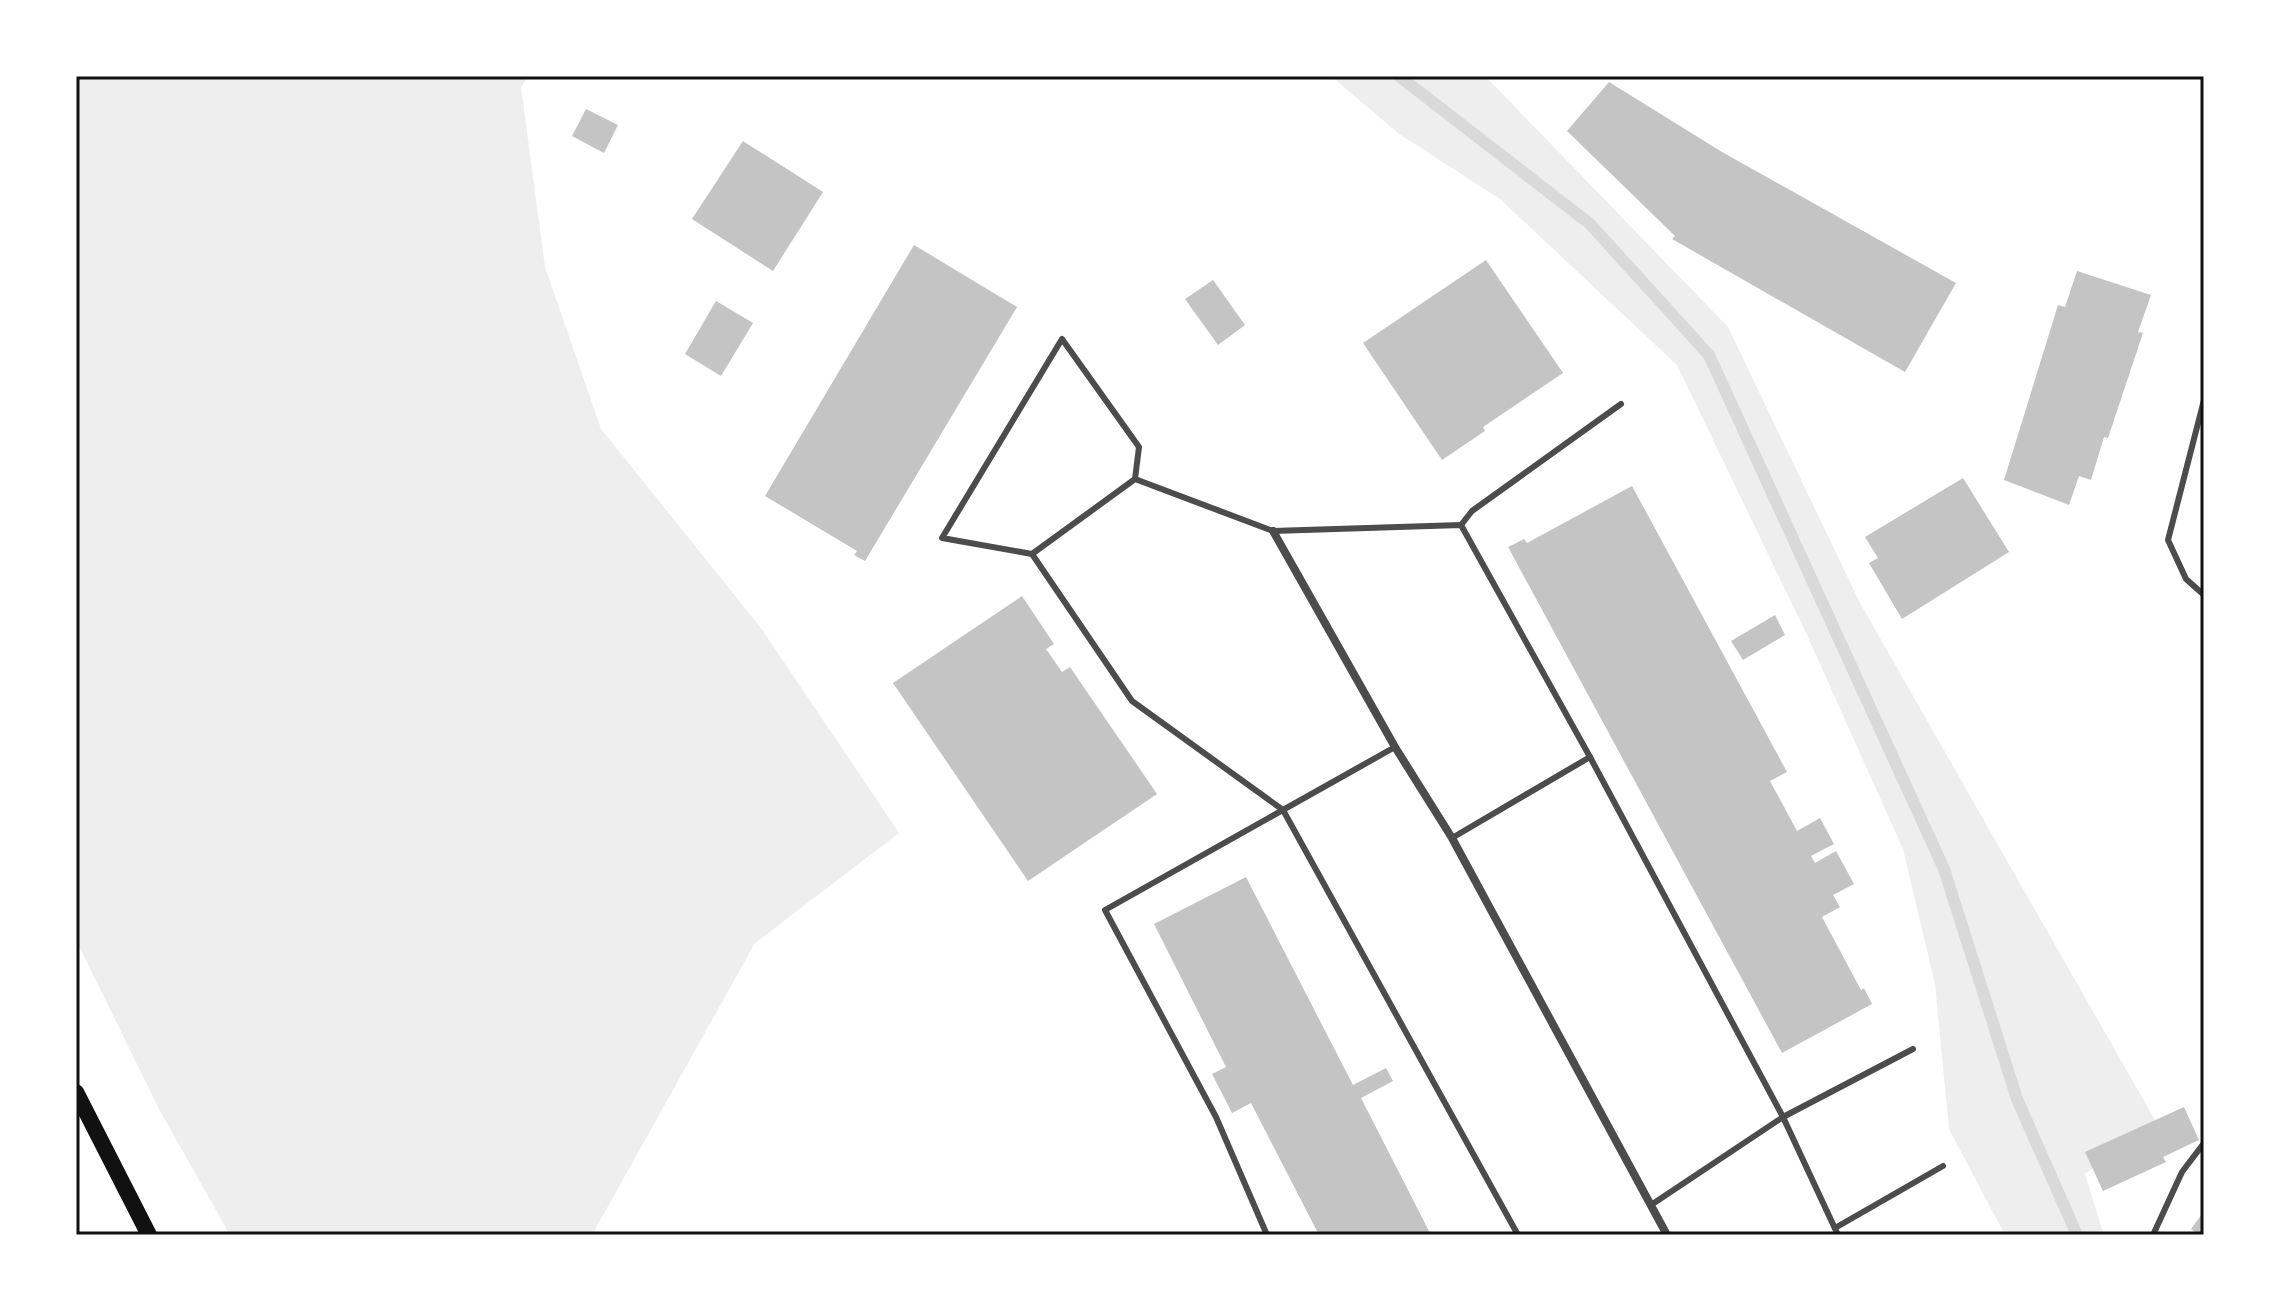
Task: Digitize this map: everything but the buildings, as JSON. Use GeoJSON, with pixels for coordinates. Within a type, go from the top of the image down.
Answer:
{"type":"FeatureCollection","features":[{"type":"Feature","properties":{"kind":"main road"},"geometry":{"type":"LineString","coordinates":[[76,1092],[149,1235]]}},
{"type":"Feature","properties":{"kind":"street"},"geometry":{"type":"LineString","coordinates":[[1273,531],[1395,747],[1452,838],[1667,1235]]}},
{"type":"Feature","properties":{"kind":"lane"},"geometry":{"type":"LineString","coordinates":[[1032,554],[1135,479],[1139,447],[1062,339],[942,538],[1032,554],[1132,701],[1283,810],[1518,1235]]}},
{"type":"Feature","properties":{"kind":"lane"},"geometry":{"type":"LineString","coordinates":[[2204,400],[2168,540],[2186,579],[2204,595]]}},
{"type":"Feature","properties":{"kind":"lane"},"geometry":{"type":"LineString","coordinates":[[1461,525],[1472,511],[1621,404]]}},
{"type":"Feature","properties":{"kind":"lane"},"geometry":{"type":"LineString","coordinates":[[1135,479],[1273,531],[1461,525]]}},
{"type":"Feature","properties":{"kind":"lane"},"geometry":{"type":"LineString","coordinates":[[1461,525],[1590,757],[1783,1117],[1836,1232],[1943,1166]]}},
{"type":"Feature","properties":{"kind":"lane"},"geometry":{"type":"LineString","coordinates":[[1267,1235],[1216,1117],[1105,910],[1395,747]]}},
{"type":"Feature","properties":{"kind":"lane"},"geometry":{"type":"LineString","coordinates":[[1452,838],[1590,757]]}},
{"type":"Feature","properties":{"kind":"lane"},"geometry":{"type":"LineString","coordinates":[[1651,1205],[1783,1117],[1913,1049]]}},
{"type":"Feature","properties":{"kind":"lane"},"geometry":{"type":"LineString","coordinates":[[2153,1235],[2182,1172],[2204,1143]]}},
{"type":"Feature","properties":{"kind":"shaded area"},"geometry":{"type":"Polygon","coordinates":[[[76,76],[529,76],[521,87],[545,267],[601,429],[761,628],[899,833],[755,943],[592,1235],[230,1235],[160,1111],[76,940],[76,76]]]}},
{"type":"Feature","properties":{"kind":"shaded area"},"geometry":{"type":"Polygon","coordinates":[[[1331,76],[1485,76],[1728,327],[1860,603],[2155,1120],[2085,1174],[2104,1235],[2005,1235],[1949,1129],[1935,984],[1903,849],[1807,635],[1677,365],[1500,199],[1399,134],[1331,76]]]}},
{"type":"Feature","properties":{"kind":"waterway"},"geometry":{"type":"LineString","coordinates":[[1399,76],[1590,224],[1709,355],[1944,869],[2017,1099],[2077,1235]]}}]}
